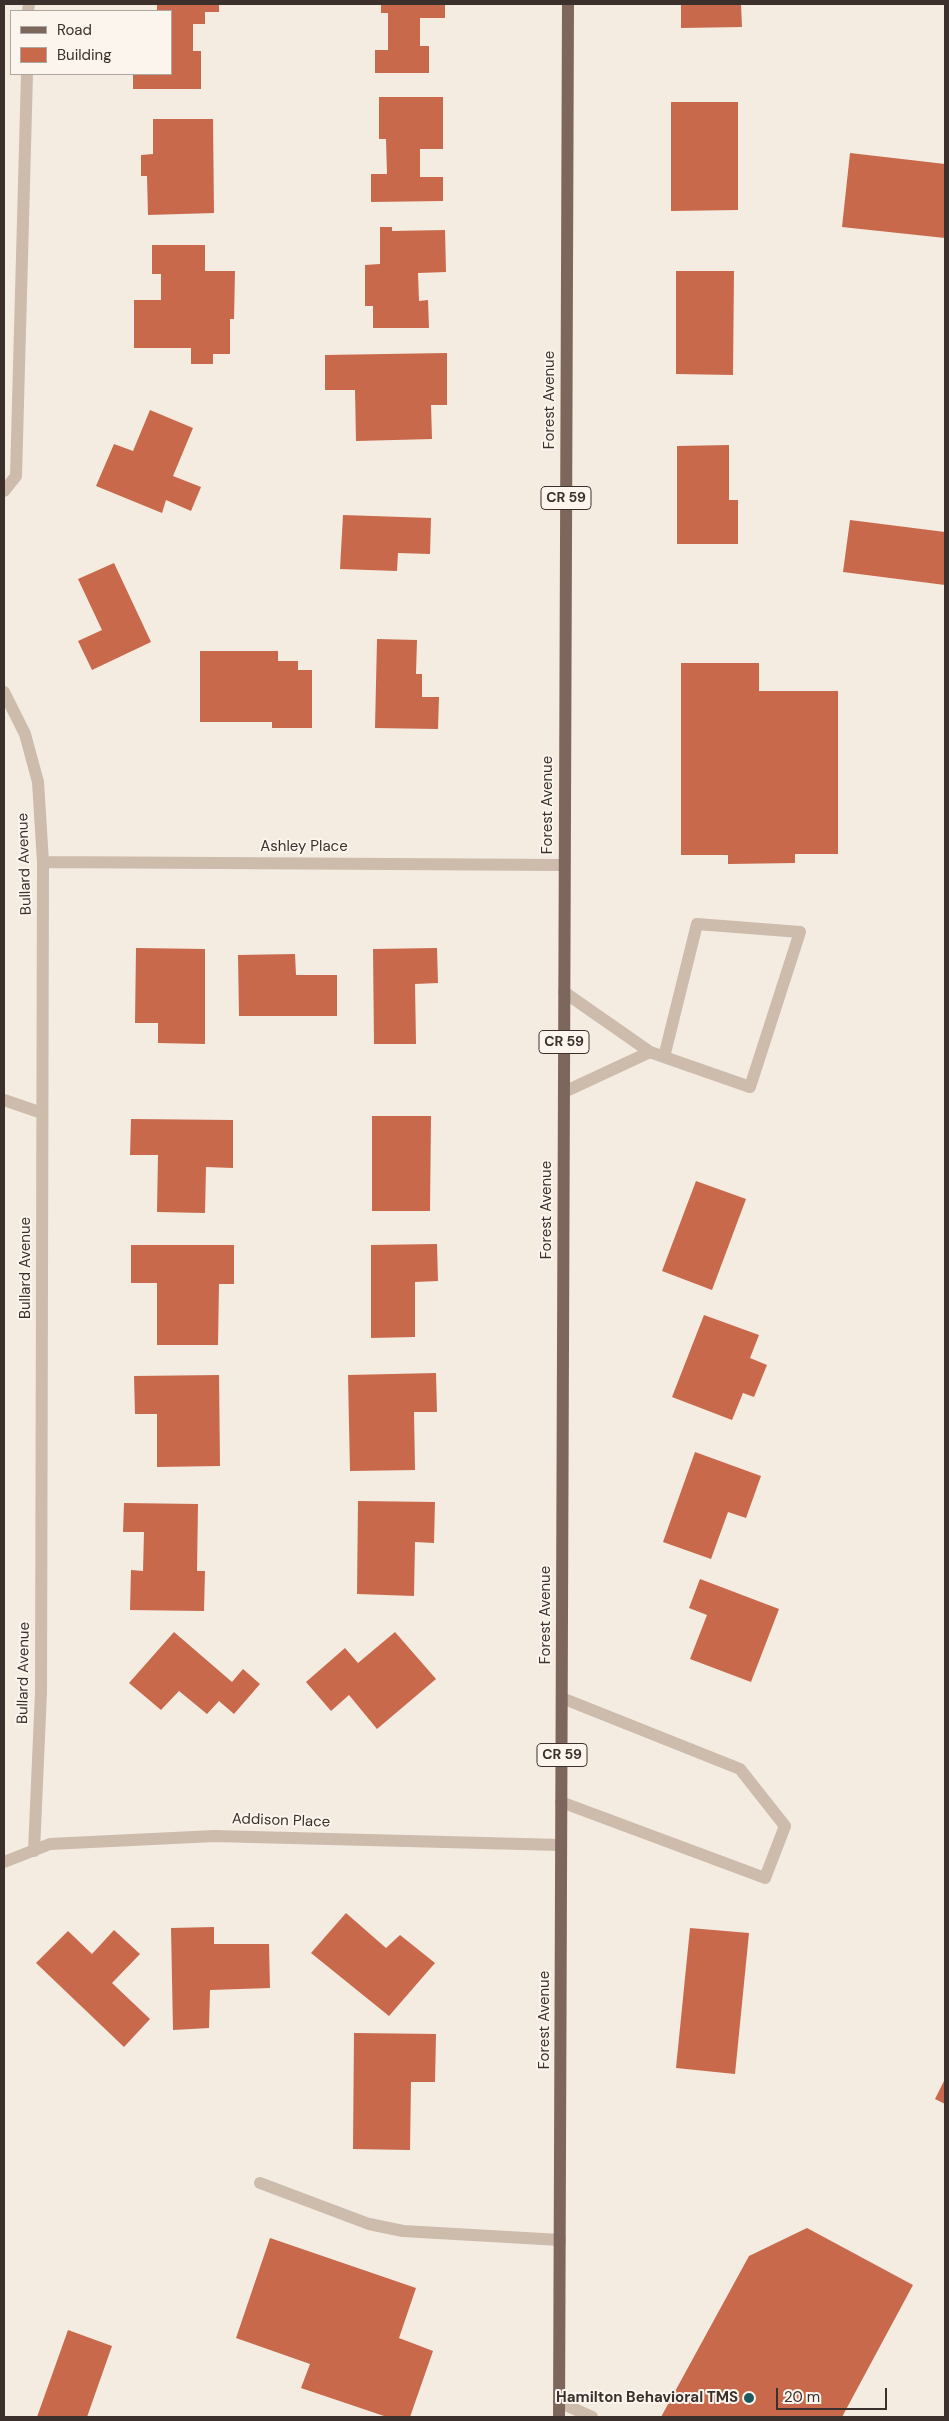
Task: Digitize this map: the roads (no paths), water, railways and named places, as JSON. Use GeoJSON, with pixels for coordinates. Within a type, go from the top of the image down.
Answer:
{"type":"FeatureCollection","features":[{"type":"Feature","properties":{"kind":"main road","name":"Forest Avenue"},"geometry":{"type":"LineString","coordinates":[[559,2417],[568,4]]}},
{"type":"Feature","properties":{"kind":"street"},"geometry":{"type":"LineString","coordinates":[[4,491],[16,476],[27,75]]}},
{"type":"Feature","properties":{"kind":"street","name":"Bullard Avenue"},"geometry":{"type":"LineString","coordinates":[[4,692],[25,734],[38,782],[43,862],[41,1682],[34,1851]]}},
{"type":"Feature","properties":{"kind":"street","name":"Ashley Place"},"geometry":{"type":"LineString","coordinates":[[43,862],[564,865]]}},
{"type":"Feature","properties":{"kind":"street"},"geometry":{"type":"LineString","coordinates":[[564,992],[650,1052],[664,1057],[750,1087],[800,932],[696,924],[664,1057]]}},
{"type":"Feature","properties":{"kind":"street"},"geometry":{"type":"LineString","coordinates":[[564,1092],[650,1052]]}},
{"type":"Feature","properties":{"kind":"street"},"geometry":{"type":"LineString","coordinates":[[4,1100],[42,1112]]}},
{"type":"Feature","properties":{"kind":"street"},"geometry":{"type":"LineString","coordinates":[[561,1802],[765,1878],[785,1826],[740,1769],[562,1698]]}},
{"type":"Feature","properties":{"kind":"street","name":"Addison Place"},"geometry":{"type":"LineString","coordinates":[[4,1862],[50,1844],[214,1836],[561,1845]]}},
{"type":"Feature","properties":{"kind":"street"},"geometry":{"type":"LineString","coordinates":[[260,2184],[369,2224],[403,2231],[560,2240]]}},
{"type":"Feature","properties":{"kind":"street"},"geometry":{"type":"LineString","coordinates":[[559,2402],[592,2417]]}},
{"type":"Feature","properties":{"kind":"place","name":"Hamilton Behavioral TMS"},"geometry":{"type":"Point","coordinates":[749,2398]}}]}
